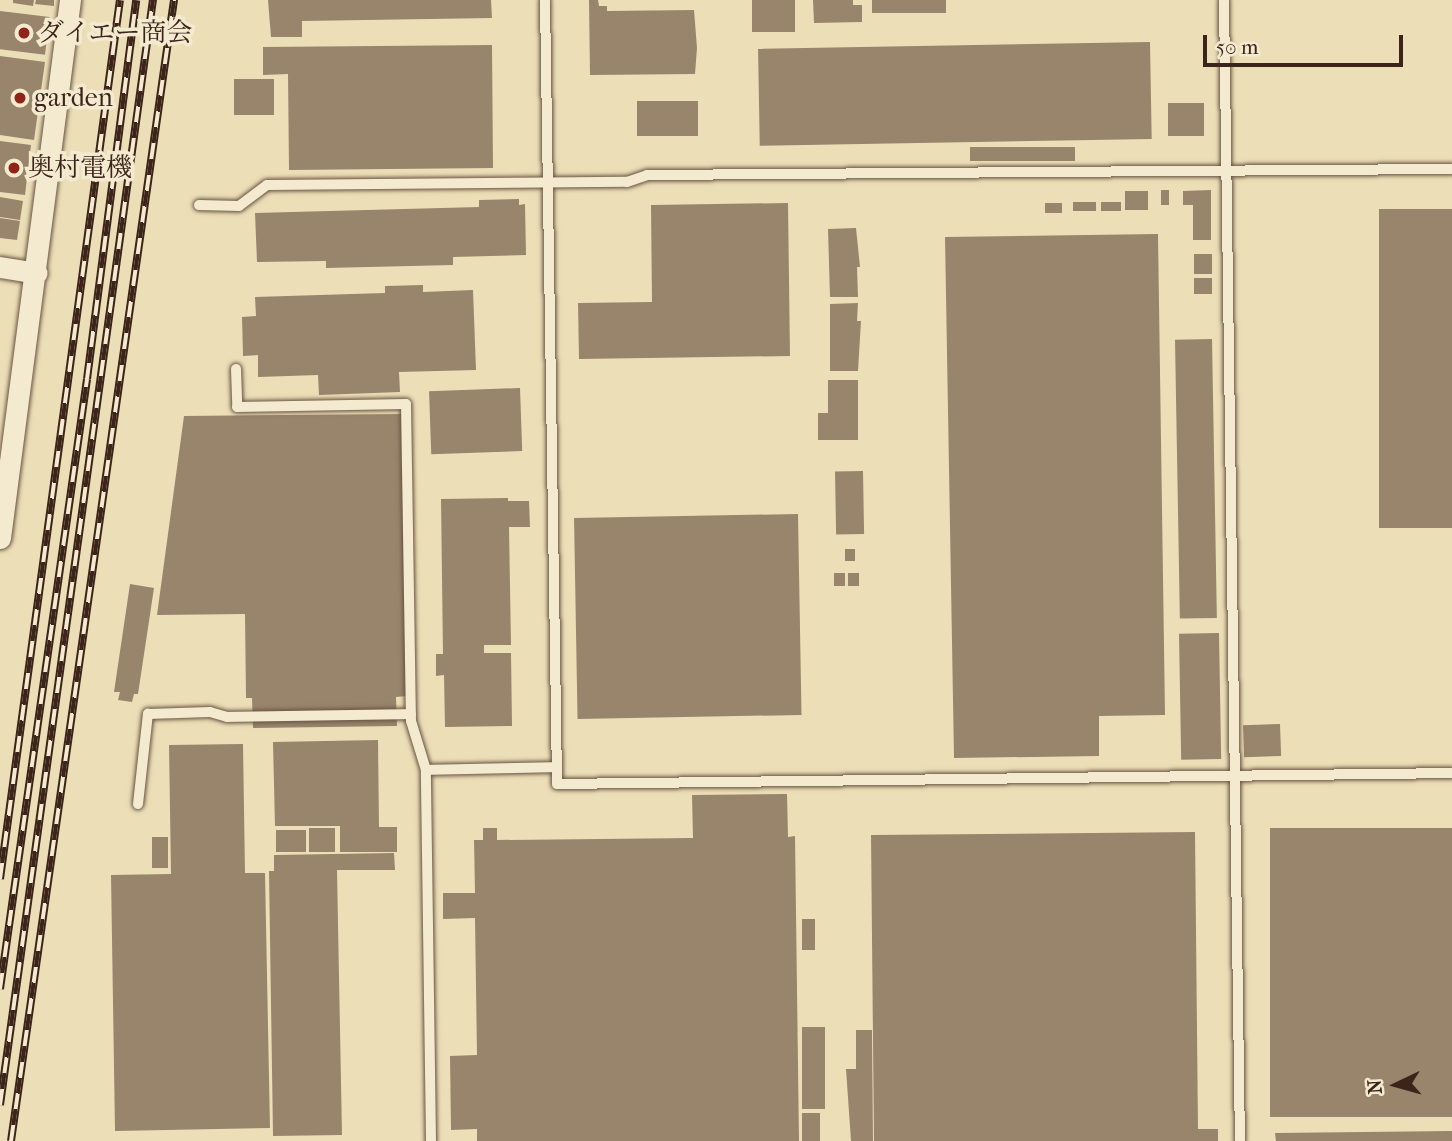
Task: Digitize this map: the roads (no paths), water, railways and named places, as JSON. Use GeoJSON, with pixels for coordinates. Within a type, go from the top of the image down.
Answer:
{"type":"FeatureCollection","features":[{"type":"Feature","properties":{"kind":"street"},"geometry":{"type":"LineString","coordinates":[[0,538],[37,273],[70,0]]}},
{"type":"Feature","properties":{"kind":"street"},"geometry":{"type":"LineString","coordinates":[[0,267],[37,273]]}},
{"type":"Feature","properties":{"kind":"lane"},"geometry":{"type":"LineString","coordinates":[[545,0],[557,784],[1452,773]]}},
{"type":"Feature","properties":{"kind":"lane"},"geometry":{"type":"LineString","coordinates":[[1224,0],[1240,1141]]}},
{"type":"Feature","properties":{"kind":"lane"},"geometry":{"type":"LineString","coordinates":[[200,205],[239,206],[267,185],[627,182],[647,175],[1452,169]]}},
{"type":"Feature","properties":{"kind":"lane"},"geometry":{"type":"LineString","coordinates":[[236,369],[237,407],[406,404],[411,714],[426,770],[430,1141]]}},
{"type":"Feature","properties":{"kind":"lane"},"geometry":{"type":"LineString","coordinates":[[138,804],[148,714],[210,712],[228,717],[411,714]]}},
{"type":"Feature","properties":{"kind":"lane"},"geometry":{"type":"LineString","coordinates":[[426,770],[557,768]]}},
{"type":"Feature","properties":{"kind":"railway"},"geometry":{"type":"LineString","coordinates":[[0,879],[120,0]]}},
{"type":"Feature","properties":{"kind":"railway"},"geometry":{"type":"LineString","coordinates":[[0,989],[87,379],[136,0]]}},
{"type":"Feature","properties":{"kind":"railway"},"geometry":{"type":"LineString","coordinates":[[0,1105],[153,0]]}},
{"type":"Feature","properties":{"kind":"railway"},"geometry":{"type":"LineString","coordinates":[[11,1141],[174,0]]}},
{"type":"Feature","properties":{"kind":"place","name":"ダイエー商会"},"geometry":{"type":"Point","coordinates":[24,33]}},
{"type":"Feature","properties":{"kind":"place","name":"garden"},"geometry":{"type":"Point","coordinates":[20,98]}},
{"type":"Feature","properties":{"kind":"place","name":"奥村電機"},"geometry":{"type":"Point","coordinates":[14,168]}}]}
